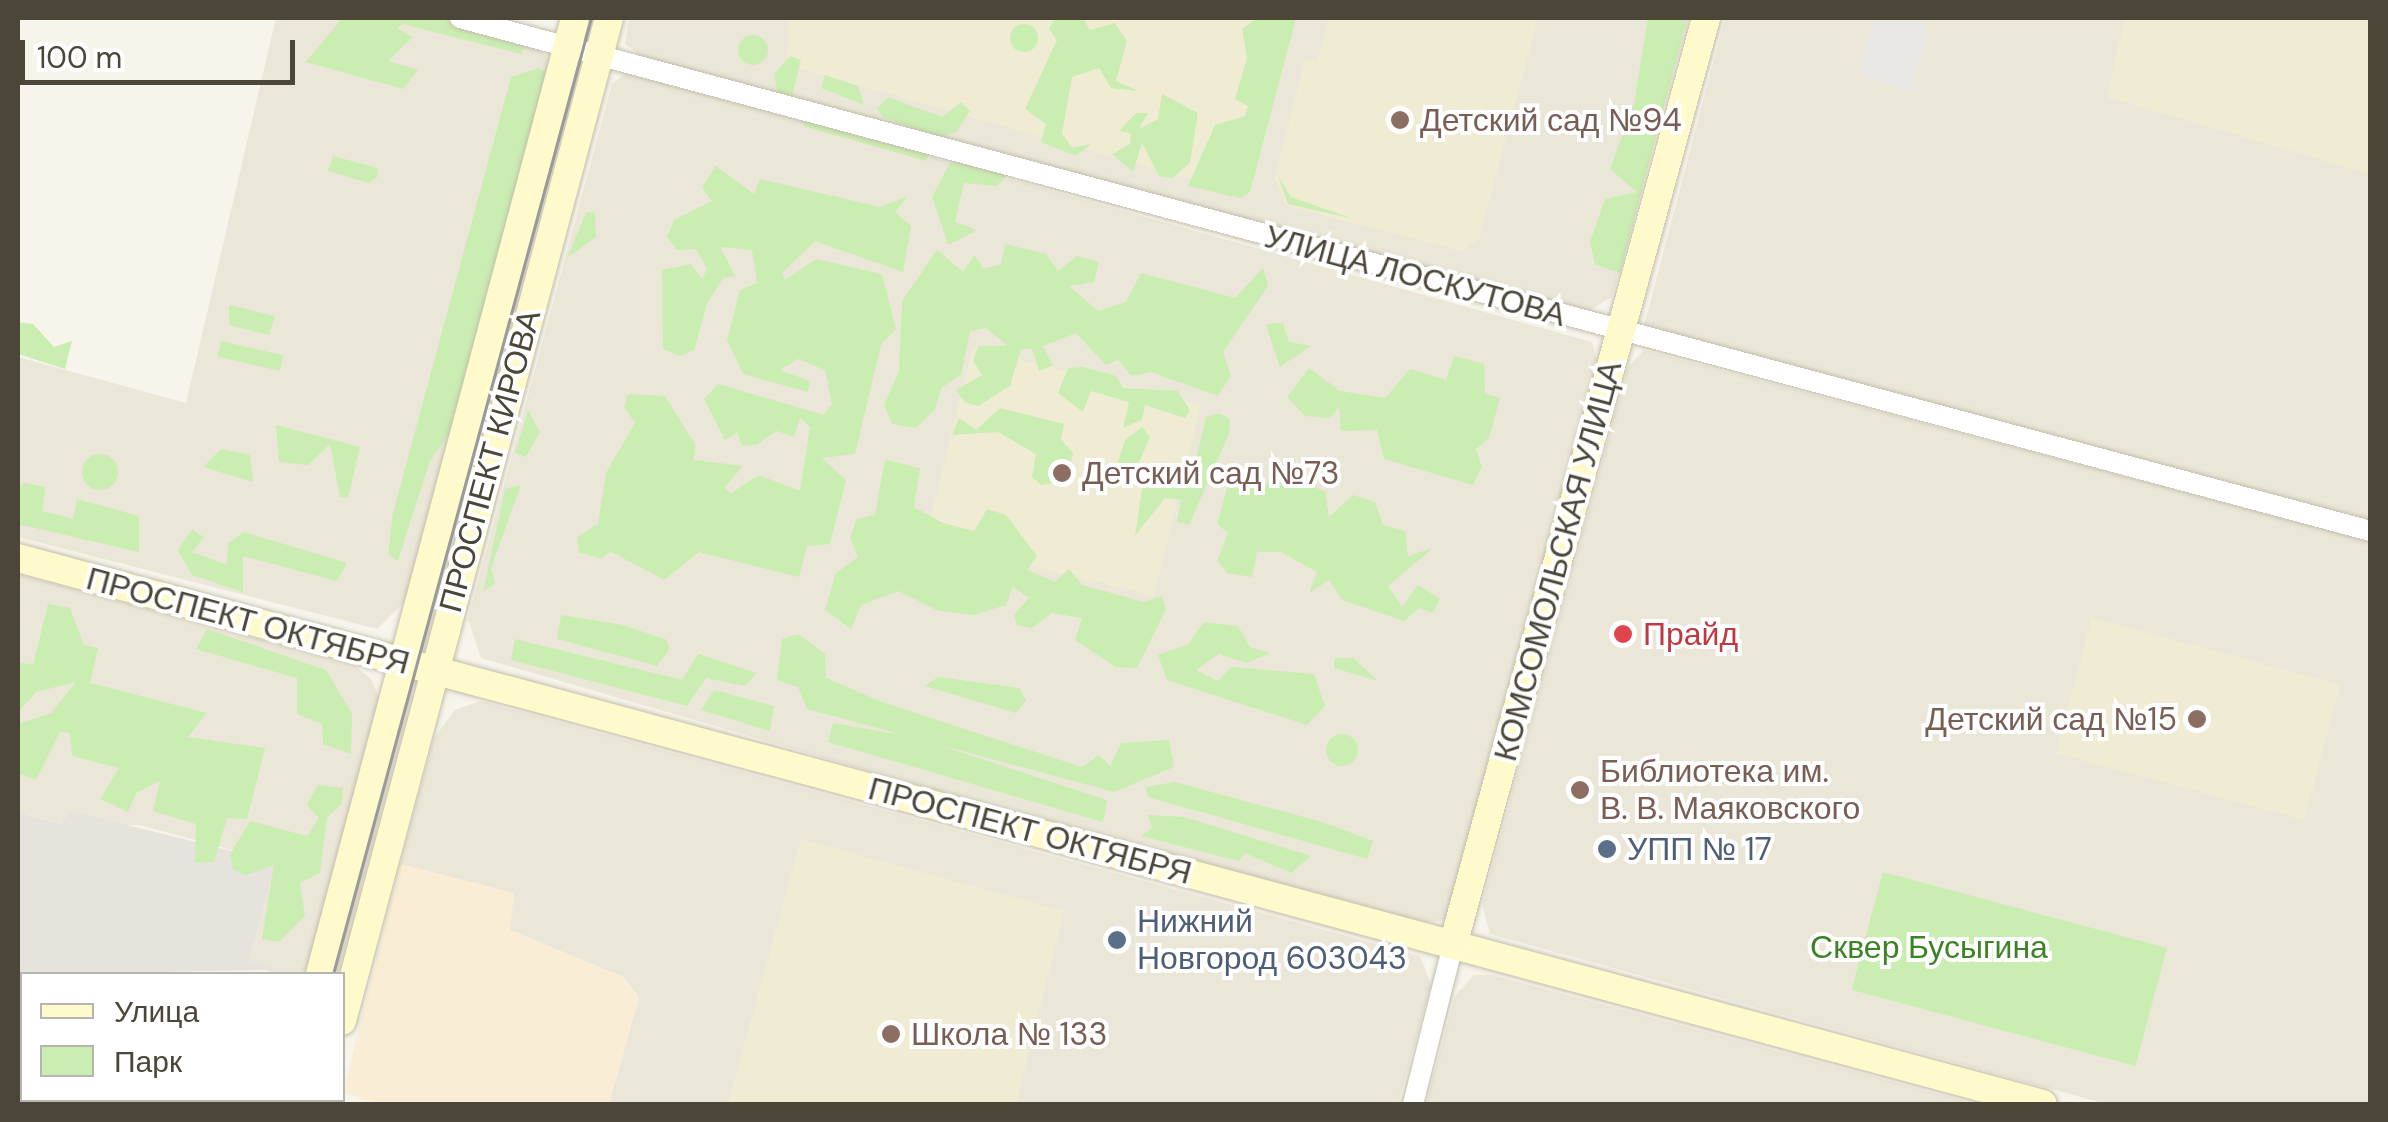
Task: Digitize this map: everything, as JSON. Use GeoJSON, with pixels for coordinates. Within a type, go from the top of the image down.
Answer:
{"type":"FeatureCollection","features":[{"type":"Feature","properties":{"kind":"street","name":"УЛИЦА ЛОСКУТОВА"},"geometry":{"type":"LineString","coordinates":[[460,18],[2370,532]]}},
{"type":"Feature","properties":{"kind":"street","name":"ПРОСПЕКТ КИРОВА"},"geometry":{"type":"LineString","coordinates":[[321,972],[574,18]]}},
{"type":"Feature","properties":{"kind":"street","name":"ПРОСПЕКТ КИРОВА"},"geometry":{"type":"LineString","coordinates":[[345,1010],[609,18]]}},
{"type":"Feature","properties":{"kind":"street","name":"КОМСОМОЛЬСКАЯ УЛИЦА"},"geometry":{"type":"LineString","coordinates":[[1413,1104],[1706,18]]}},
{"type":"Feature","properties":{"kind":"street","name":"ПРОСПЕКТ ОКТЯБРЯ"},"geometry":{"type":"LineString","coordinates":[[18,558],[2043,1104]]}},
{"type":"Feature","properties":{"kind":"shaded area"},"geometry":{"type":"Polygon","coordinates":[[[276,18],[425,18],[534,46],[550,59],[410,596],[377,629],[18,537],[18,357],[186,403],[276,18]]]}},
{"type":"Feature","properties":{"kind":"shaded area"},"geometry":{"type":"Polygon","coordinates":[[[629,18],[1689,18],[1612,297],[1586,312],[643,57],[625,44],[629,18]]]}},
{"type":"Feature","properties":{"kind":"shaded area"},"geometry":{"type":"Polygon","coordinates":[[[789,18],[1276,18],[1241,193],[787,65],[789,18]]]}},
{"type":"Feature","properties":{"kind":"shaded area","name":"Детский сад №94"},"geometry":{"type":"Polygon","coordinates":[[[1329,18],[1538,18],[1479,239],[1461,251],[1286,205],[1275,178],[1305,59],[1317,62],[1329,18]]]}},
{"type":"Feature","properties":{"kind":"shaded area"},"geometry":{"type":"Polygon","coordinates":[[[1725,18],[2370,18],[2370,529],[1644,326],[1725,18]]]}},
{"type":"Feature","properties":{"kind":"shaded area"},"geometry":{"type":"Polygon","coordinates":[[[1874,18],[1921,20],[1928,34],[1911,91],[1859,75],[1874,18]]]}},
{"type":"Feature","properties":{"kind":"shaded area"},"geometry":{"type":"Polygon","coordinates":[[[2125,18],[2370,18],[2370,174],[2107,97],[2125,18]]]}},
{"type":"Feature","properties":{"kind":"shaded area"},"geometry":{"type":"Polygon","coordinates":[[[627,72],[1592,342],[1598,364],[1447,920],[1400,925],[481,658],[468,619],[612,84],[627,72]]]}},
{"type":"Feature","properties":{"kind":"shaded area","name":"Детский сад №73"},"geometry":{"type":"Polygon","coordinates":[[[973,348],[1201,405],[1153,596],[925,539],[973,348]]]}},
{"type":"Feature","properties":{"kind":"shaded area"},"geometry":{"type":"Polygon","coordinates":[[[1644,350],[2370,541],[2370,1104],[2106,1104],[1490,934],[1482,904],[1628,367],[1644,350]]]}},
{"type":"Feature","properties":{"kind":"shaded area"},"geometry":{"type":"Polygon","coordinates":[[[18,574],[354,665],[371,679],[380,699],[312,972],[270,972],[250,961],[276,862],[140,825],[62,824],[18,812],[18,574]]]}},
{"type":"Feature","properties":{"kind":"shaded area","name":"Детский сад №15"},"geometry":{"type":"Polygon","coordinates":[[[2092,618],[2340,685],[2304,820],[2056,753],[2092,618]]]}},
{"type":"Feature","properties":{"kind":"shaded area"},"geometry":{"type":"Polygon","coordinates":[[[481,701],[1420,956],[1431,985],[1398,1104],[609,1104],[639,997],[623,977],[510,930],[513,893],[400,864],[434,738],[455,710],[481,701]]]}},
{"type":"Feature","properties":{"kind":"shaded area"},"geometry":{"type":"Polygon","coordinates":[[[71,811],[276,862],[250,960],[275,970],[20,972],[20,1102],[240,1104],[18,1104],[18,812],[61,824],[71,811]]]}},
{"type":"Feature","properties":{"kind":"shaded area","name":"Школа № 133"},"geometry":{"type":"Polygon","coordinates":[[[801,839],[1064,911],[1016,1104],[728,1104],[801,839]]]}},
{"type":"Feature","properties":{"kind":"shaded area"},"geometry":{"type":"Polygon","coordinates":[[[400,864],[514,893],[510,930],[622,977],[639,997],[609,1104],[382,1104],[345,1094],[400,864]]]}},
{"type":"Feature","properties":{"kind":"shaded area"},"geometry":{"type":"Polygon","coordinates":[[[1474,975],[1492,975],[1976,1104],[1426,1104],[1455,996],[1474,975]]]}},
{"type":"Feature","properties":{"kind":"green space"},"geometry":{"type":"Polygon","coordinates":[[[342,18],[440,18],[527,42],[521,54],[403,24],[397,28],[413,37],[388,61],[418,70],[403,89],[306,62],[342,18]]]}},
{"type":"Feature","properties":{"kind":"green space"},"geometry":{"type":"Polygon","coordinates":[[[1055,18],[1083,18],[1090,30],[1115,23],[1127,41],[1116,81],[1139,91],[1111,88],[1099,68],[1072,77],[1062,134],[1072,148],[1091,144],[1076,156],[1041,142],[1046,124],[1025,109],[1057,40],[1049,29],[1055,18]]]}},
{"type":"Feature","properties":{"kind":"green space"},"geometry":{"type":"Polygon","coordinates":[[[1257,18],[1296,18],[1250,192],[1240,198],[1188,186],[1215,125],[1245,116],[1248,106],[1235,99],[1247,58],[1242,29],[1257,18]]]}},
{"type":"Feature","properties":{"kind":"green space"},"geometry":{"type":"Polygon","coordinates":[[[1648,18],[1687,18],[1620,273],[1595,264],[1590,242],[1605,199],[1637,192],[1610,169],[1634,104],[1648,18]]]}},
{"type":"Feature","properties":{"kind":"green space"},"geometry":{"type":"Polygon","coordinates":[[[1024,24],[1034,28],[1038,38],[1034,48],[1024,52],[1014,48],[1010,38],[1014,28],[1024,24]]]}},
{"type":"Feature","properties":{"kind":"green space"},"geometry":{"type":"Polygon","coordinates":[[[753,35],[764,39],[768,50],[764,61],[753,65],[742,61],[738,50],[742,39],[753,35]]]}},
{"type":"Feature","properties":{"kind":"green space"},"geometry":{"type":"Polygon","coordinates":[[[790,56],[801,60],[792,96],[778,94],[774,74],[790,56]]]}},
{"type":"Feature","properties":{"kind":"green space"},"geometry":{"type":"Polygon","coordinates":[[[538,68],[553,74],[452,429],[429,463],[398,561],[388,555],[393,513],[511,77],[538,68]]]}},
{"type":"Feature","properties":{"kind":"green space"},"geometry":{"type":"Polygon","coordinates":[[[825,75],[858,86],[864,105],[821,88],[825,75]]]}},
{"type":"Feature","properties":{"kind":"green space"},"geometry":{"type":"Polygon","coordinates":[[[1162,94],[1198,113],[1190,163],[1172,178],[1159,176],[1142,143],[1133,172],[1112,154],[1130,144],[1131,133],[1119,131],[1136,113],[1148,113],[1139,129],[1158,119],[1162,94]]]}},
{"type":"Feature","properties":{"kind":"green space"},"geometry":{"type":"Polygon","coordinates":[[[888,97],[942,117],[961,102],[970,111],[956,132],[938,137],[883,117],[877,109],[888,97]]]}},
{"type":"Feature","properties":{"kind":"green space"},"geometry":{"type":"Polygon","coordinates":[[[806,116],[930,153],[926,161],[803,126],[806,116]]]}},
{"type":"Feature","properties":{"kind":"green space"},"geometry":{"type":"Polygon","coordinates":[[[333,156],[377,168],[378,176],[369,183],[328,171],[333,156]]]}},
{"type":"Feature","properties":{"kind":"green space"},"geometry":{"type":"Polygon","coordinates":[[[966,158],[1009,173],[997,186],[964,183],[955,222],[977,230],[948,245],[932,197],[950,163],[966,158]]]}},
{"type":"Feature","properties":{"kind":"green space"},"geometry":{"type":"Polygon","coordinates":[[[716,166],[754,194],[760,179],[880,207],[908,196],[895,212],[911,226],[903,272],[815,241],[782,273],[785,280],[816,259],[882,274],[896,329],[881,345],[855,454],[822,458],[846,480],[830,544],[807,546],[799,577],[699,552],[664,580],[610,551],[602,559],[579,552],[577,537],[598,524],[606,473],[635,423],[624,407],[628,394],[665,396],[695,444],[694,460],[743,466],[724,488],[731,493],[759,475],[800,491],[810,427],[800,418],[794,437],[777,431],[756,445],[742,446],[737,432],[725,440],[704,399],[718,384],[824,415],[832,404],[825,370],[798,359],[780,370],[810,381],[808,392],[743,374],[727,340],[740,290],[757,283],[752,250],[720,247],[735,276],[723,278],[707,304],[694,350],[680,356],[663,349],[662,270],[691,264],[702,279],[707,269],[696,249],[677,250],[667,237],[674,220],[712,201],[702,187],[716,166]]]}},
{"type":"Feature","properties":{"kind":"green space"},"geometry":{"type":"Polygon","coordinates":[[[1278,176],[1291,197],[1354,219],[1288,204],[1278,176]]]}},
{"type":"Feature","properties":{"kind":"green space"},"geometry":{"type":"Polygon","coordinates":[[[595,212],[596,237],[567,258],[586,213],[595,212]]]}},
{"type":"Feature","properties":{"kind":"green space"},"geometry":{"type":"Polygon","coordinates":[[[1005,244],[1046,254],[1058,271],[1077,256],[1099,262],[1094,282],[1069,286],[1098,311],[1126,302],[1141,273],[1235,298],[1263,268],[1268,286],[1223,352],[1231,375],[1218,396],[1151,372],[1131,376],[1118,359],[1106,365],[1076,333],[1043,346],[1053,365],[1039,371],[1032,349],[1021,349],[1010,386],[978,406],[964,402],[956,390],[982,375],[973,361],[978,346],[1008,346],[986,328],[970,331],[961,375],[942,387],[935,409],[916,428],[892,424],[884,405],[899,371],[902,301],[937,250],[963,272],[974,255],[983,268],[1001,265],[1005,244]]]}},
{"type":"Feature","properties":{"kind":"green space"},"geometry":{"type":"Polygon","coordinates":[[[229,305],[275,316],[269,335],[229,325],[229,305]]]}},
{"type":"Feature","properties":{"kind":"green space"},"geometry":{"type":"Polygon","coordinates":[[[18,322],[33,324],[54,347],[72,341],[65,369],[18,354],[18,322]]]}},
{"type":"Feature","properties":{"kind":"green space"},"geometry":{"type":"Polygon","coordinates":[[[1283,323],[1289,342],[1311,346],[1280,367],[1266,324],[1283,323]]]}},
{"type":"Feature","properties":{"kind":"green space"},"geometry":{"type":"Polygon","coordinates":[[[221,341],[283,355],[280,371],[217,357],[221,341]]]}},
{"type":"Feature","properties":{"kind":"green space"},"geometry":{"type":"Polygon","coordinates":[[[1454,356],[1484,364],[1485,393],[1500,398],[1489,438],[1476,449],[1482,467],[1473,485],[1384,459],[1377,430],[1341,431],[1339,407],[1330,418],[1305,416],[1287,397],[1309,368],[1340,391],[1385,398],[1410,369],[1446,380],[1454,356]]]}},
{"type":"Feature","properties":{"kind":"green space"},"geometry":{"type":"Polygon","coordinates":[[[1083,367],[1116,376],[1123,388],[1178,391],[1190,411],[1185,418],[1145,405],[1142,420],[1123,428],[1129,402],[1091,391],[1083,412],[1058,393],[1068,368],[1083,367]]]}},
{"type":"Feature","properties":{"kind":"green space"},"geometry":{"type":"Polygon","coordinates":[[[1000,408],[1064,424],[1061,439],[1073,453],[1066,481],[1041,485],[1032,477],[1036,454],[998,432],[952,435],[959,418],[976,430],[1000,408]]]}},
{"type":"Feature","properties":{"kind":"green space"},"geometry":{"type":"Polygon","coordinates":[[[528,410],[540,432],[526,457],[515,453],[528,410]]]}},
{"type":"Feature","properties":{"kind":"green space"},"geometry":{"type":"Polygon","coordinates":[[[1219,413],[1230,419],[1229,434],[1189,525],[1177,522],[1181,500],[1165,498],[1135,536],[1142,489],[1175,463],[1195,464],[1206,417],[1219,413]]]}},
{"type":"Feature","properties":{"kind":"green space"},"geometry":{"type":"Polygon","coordinates":[[[276,425],[360,447],[348,498],[340,497],[330,444],[308,465],[279,462],[276,425]]]}},
{"type":"Feature","properties":{"kind":"green space"},"geometry":{"type":"Polygon","coordinates":[[[1142,427],[1150,437],[1132,479],[1122,481],[1114,474],[1125,440],[1142,427]]]}},
{"type":"Feature","properties":{"kind":"green space"},"geometry":{"type":"Polygon","coordinates":[[[221,449],[250,455],[253,482],[203,467],[221,449]]]}},
{"type":"Feature","properties":{"kind":"green space"},"geometry":{"type":"Polygon","coordinates":[[[100,454],[113,459],[118,472],[113,485],[100,490],[87,485],[82,472],[87,459],[100,454]]]}},
{"type":"Feature","properties":{"kind":"green space"},"geometry":{"type":"Polygon","coordinates":[[[885,460],[920,468],[914,507],[943,523],[974,531],[987,509],[1006,515],[1037,556],[1027,570],[1055,582],[1069,569],[1082,585],[1144,602],[1162,596],[1166,609],[1137,668],[1116,667],[1075,640],[1082,618],[1052,613],[1032,628],[1017,625],[1014,615],[1029,598],[1013,587],[1006,605],[974,615],[939,611],[899,591],[861,605],[851,629],[825,610],[836,573],[858,557],[850,538],[857,519],[875,515],[885,460]]]}},
{"type":"Feature","properties":{"kind":"green space"},"geometry":{"type":"Polygon","coordinates":[[[1272,473],[1325,491],[1329,517],[1353,495],[1375,502],[1383,525],[1405,531],[1408,556],[1433,548],[1388,586],[1402,607],[1418,585],[1440,599],[1433,613],[1419,608],[1404,621],[1342,600],[1329,580],[1309,593],[1317,572],[1281,552],[1257,552],[1252,577],[1227,573],[1217,561],[1228,533],[1217,524],[1228,485],[1256,479],[1263,491],[1272,473]]]}},
{"type":"Feature","properties":{"kind":"green space"},"geometry":{"type":"Polygon","coordinates":[[[25,483],[45,487],[42,511],[73,519],[77,499],[139,516],[139,552],[18,524],[18,487],[25,483]]]}},
{"type":"Feature","properties":{"kind":"green space"},"geometry":{"type":"Polygon","coordinates":[[[521,485],[491,568],[495,583],[483,592],[505,489],[521,485]]]}},
{"type":"Feature","properties":{"kind":"green space"},"geometry":{"type":"Polygon","coordinates":[[[192,529],[204,537],[192,552],[227,565],[228,543],[244,532],[347,563],[337,581],[243,556],[243,592],[192,575],[178,550],[192,529]]]}},
{"type":"Feature","properties":{"kind":"green space"},"geometry":{"type":"Polygon","coordinates":[[[48,604],[70,608],[84,645],[98,648],[90,683],[207,713],[188,737],[265,748],[247,819],[227,818],[214,862],[195,863],[196,824],[153,811],[160,781],[136,793],[128,812],[100,799],[119,768],[72,756],[70,733],[60,732],[36,780],[18,773],[18,724],[51,713],[76,682],[36,692],[18,712],[18,662],[33,665],[48,604]]]}},
{"type":"Feature","properties":{"kind":"green space"},"geometry":{"type":"Polygon","coordinates":[[[561,615],[623,625],[667,640],[669,650],[657,666],[557,639],[561,615]]]}},
{"type":"Feature","properties":{"kind":"green space"},"geometry":{"type":"Polygon","coordinates":[[[1204,622],[1238,626],[1250,647],[1270,653],[1247,663],[1219,654],[1196,670],[1218,681],[1231,667],[1314,674],[1325,706],[1307,725],[1167,680],[1158,655],[1188,644],[1204,622]]]}},
{"type":"Feature","properties":{"kind":"green space"},"geometry":{"type":"Polygon","coordinates":[[[207,629],[326,670],[352,714],[351,754],[323,744],[322,724],[297,714],[297,678],[196,649],[207,629]]]}},
{"type":"Feature","properties":{"kind":"green space"},"geometry":{"type":"Polygon","coordinates":[[[798,634],[825,654],[826,678],[882,702],[1082,767],[1099,755],[1110,766],[1121,743],[1169,740],[1174,767],[1114,792],[936,744],[1107,800],[1103,822],[828,742],[833,723],[903,735],[807,709],[798,687],[777,680],[782,639],[798,634]]]}},
{"type":"Feature","properties":{"kind":"green space"},"geometry":{"type":"Polygon","coordinates":[[[515,639],[682,680],[698,654],[757,673],[745,686],[706,678],[687,706],[511,660],[515,639]]]}},
{"type":"Feature","properties":{"kind":"green space"},"geometry":{"type":"Polygon","coordinates":[[[1335,658],[1353,658],[1378,681],[1334,668],[1335,658]]]}},
{"type":"Feature","properties":{"kind":"green space"},"geometry":{"type":"Polygon","coordinates":[[[938,677],[1020,688],[1026,701],[1016,713],[925,686],[938,677]]]}},
{"type":"Feature","properties":{"kind":"green space"},"geometry":{"type":"Polygon","coordinates":[[[714,690],[774,706],[770,731],[701,710],[714,690]]]}},
{"type":"Feature","properties":{"kind":"green space"},"geometry":{"type":"Polygon","coordinates":[[[1342,734],[1353,739],[1358,750],[1353,761],[1342,766],[1331,761],[1326,750],[1331,739],[1342,734]]]}},
{"type":"Feature","properties":{"kind":"green space"},"geometry":{"type":"Polygon","coordinates":[[[1175,782],[1322,822],[1373,841],[1367,859],[1148,797],[1146,787],[1175,782]]]}},
{"type":"Feature","properties":{"kind":"green space"},"geometry":{"type":"Polygon","coordinates":[[[318,785],[343,788],[342,804],[327,817],[320,873],[300,883],[305,916],[279,942],[262,939],[274,865],[246,875],[233,870],[230,854],[250,821],[307,836],[319,818],[307,805],[318,785]]]}},
{"type":"Feature","properties":{"kind":"green space"},"geometry":{"type":"Polygon","coordinates":[[[1148,815],[1184,817],[1311,856],[1291,873],[1245,853],[1239,861],[1141,836],[1152,828],[1148,815]]]}},
{"type":"Feature","properties":{"kind":"green space","name":"Сквер Бусыгина"},"geometry":{"type":"Polygon","coordinates":[[[1883,872],[2167,948],[2135,1066],[1851,990],[1883,872]]]}},
{"type":"Feature","properties":{"kind":"tram line"},"geometry":{"type":"LineString","coordinates":[[334,972],[591,18]]}},
{"type":"Feature","properties":{"kind":"place","name":"Детский сад №94"},"geometry":{"type":"Point","coordinates":[1400,120]}},
{"type":"Feature","properties":{"kind":"place","name":"Детский сад №73"},"geometry":{"type":"Point","coordinates":[1062,473]}},
{"type":"Feature","properties":{"kind":"place","name":"Прайд"},"geometry":{"type":"Point","coordinates":[1623,634]}},
{"type":"Feature","properties":{"kind":"place","name":"Детский сад №15"},"geometry":{"type":"Point","coordinates":[2197,719]}},
{"type":"Feature","properties":{"kind":"place","name":"Библиотека им. В. В. Маяковского"},"geometry":{"type":"Point","coordinates":[1580,790]}},
{"type":"Feature","properties":{"kind":"place","name":"УПП № 17"},"geometry":{"type":"Point","coordinates":[1607,849]}},
{"type":"Feature","properties":{"kind":"place","name":"Нижний Новгород 603043"},"geometry":{"type":"Point","coordinates":[1117,940]}},
{"type":"Feature","properties":{"kind":"place","name":"Школа № 133"},"geometry":{"type":"Point","coordinates":[891,1034]}}]}
